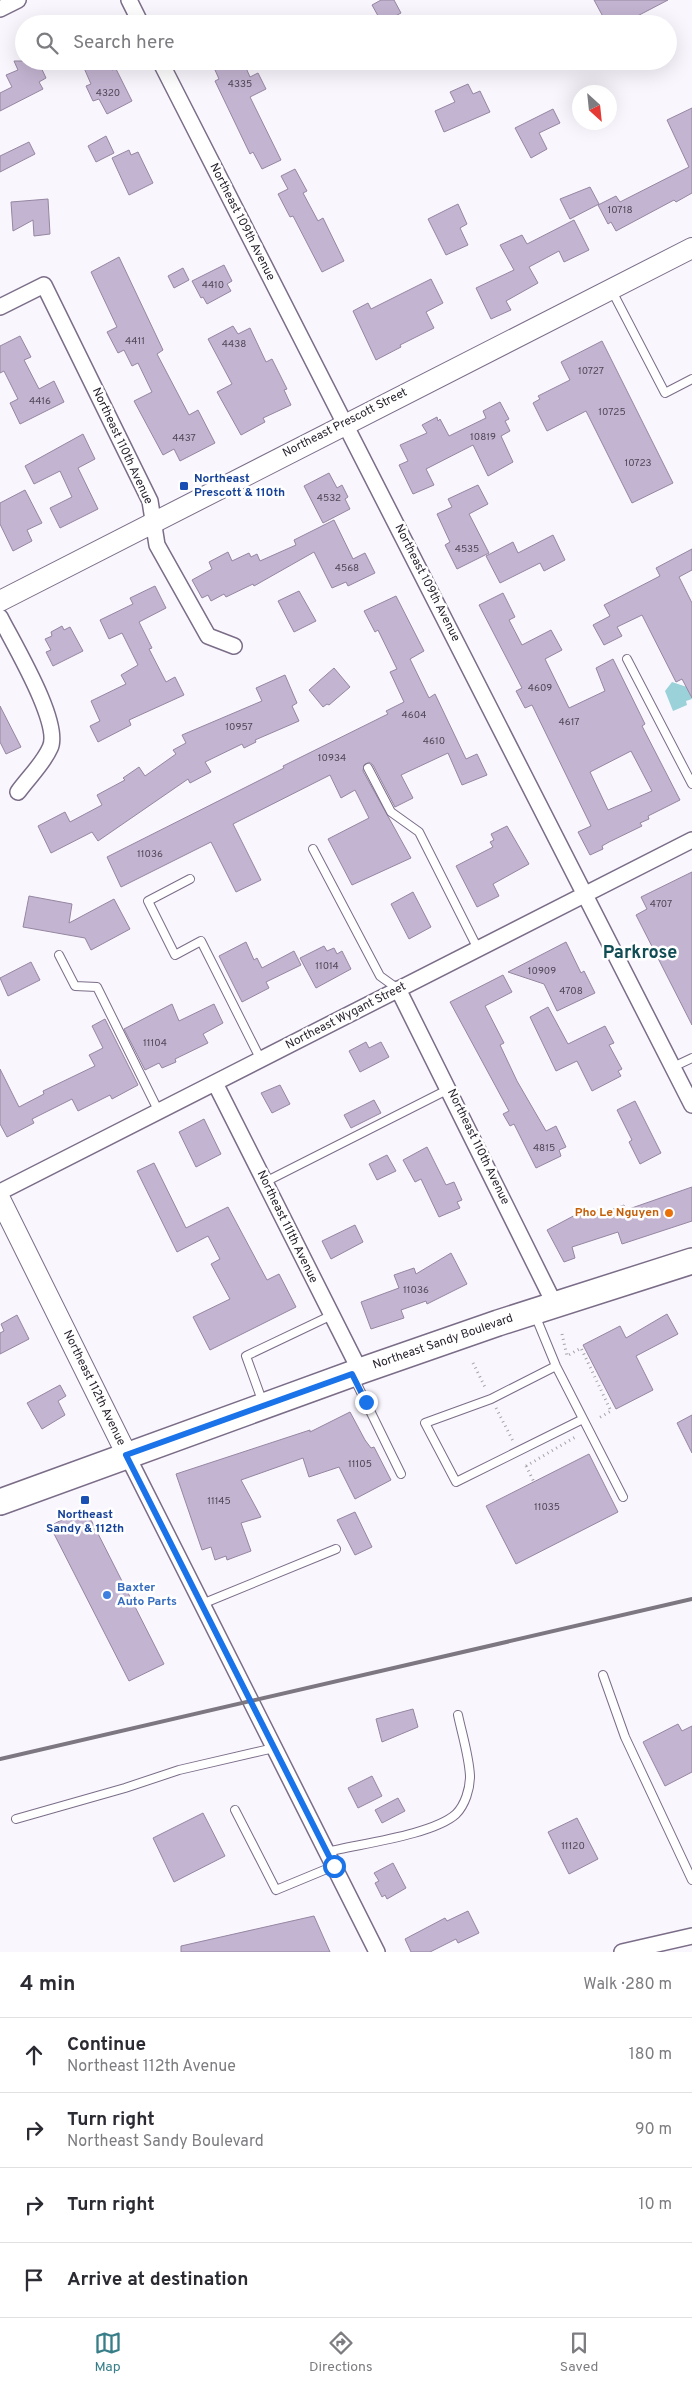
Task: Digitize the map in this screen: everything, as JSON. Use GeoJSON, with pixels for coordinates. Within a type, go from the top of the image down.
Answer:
{"type":"FeatureCollection","features":[{"type":"Feature","properties":{"kind":"main road","name":"Northeast Sandy Boulevard"},"geometry":{"type":"LineString","coordinates":[[0,1502],[356,1372],[692,1261]]}},
{"type":"Feature","properties":{"kind":"street"},"geometry":{"type":"LineString","coordinates":[[0,9],[18,0]]}},
{"type":"Feature","properties":{"kind":"street"},"geometry":{"type":"LineString","coordinates":[[129,0],[136,15]]}},
{"type":"Feature","properties":{"kind":"street","name":"Northeast 109th Avenue"},"geometry":{"type":"LineString","coordinates":[[165,70],[587,895],[692,1105]]}},
{"type":"Feature","properties":{"kind":"street","name":"Northeast Prescott Street"},"geometry":{"type":"LineString","coordinates":[[0,601],[345,423],[692,248]]}},
{"type":"Feature","properties":{"kind":"street","name":"Northeast 110th Avenue"},"geometry":{"type":"LineString","coordinates":[[0,308],[44,285],[150,501],[156,545],[208,636],[234,646]]}},
{"type":"Feature","properties":{"kind":"street"},"geometry":{"type":"LineString","coordinates":[[0,617],[35,687],[51,725],[52,738],[50,748],[18,792]]}},
{"type":"Feature","properties":{"kind":"street","name":"Northeast Wygant Street"},"geometry":{"type":"LineString","coordinates":[[0,1192],[692,840]]}},
{"type":"Feature","properties":{"kind":"street","name":"Northeast 110th Avenue"},"geometry":{"type":"LineString","coordinates":[[398,989],[449,1089],[544,1309]]}},
{"type":"Feature","properties":{"kind":"street","name":"Northeast 111th Avenue"},"geometry":{"type":"LineString","coordinates":[[215,1083],[265,1182],[356,1372]]}},
{"type":"Feature","properties":{"kind":"street","name":"Northeast 112th Avenue"},"geometry":{"type":"LineString","coordinates":[[0,1200],[126,1455],[377,1952]]}},
{"type":"Feature","properties":{"kind":"street"},"geometry":{"type":"LineString","coordinates":[[622,1952],[660,1948],[692,1936]]}},
{"type":"Feature","properties":{"kind":"lane"},"geometry":{"type":"LineString","coordinates":[[611,289],[665,393],[692,379]]}},
{"type":"Feature","properties":{"kind":"lane"},"geometry":{"type":"LineString","coordinates":[[627,659],[692,784]]}},
{"type":"Feature","properties":{"kind":"lane"},"geometry":{"type":"LineString","coordinates":[[368,768],[391,812],[419,832],[478,949]]}},
{"type":"Feature","properties":{"kind":"lane"},"geometry":{"type":"LineString","coordinates":[[313,849],[380,976],[398,989]]}},
{"type":"Feature","properties":{"kind":"lane"},"geometry":{"type":"LineString","coordinates":[[190,880],[148,901],[175,955],[201,941],[261,1060]]}},
{"type":"Feature","properties":{"kind":"lane"},"geometry":{"type":"LineString","coordinates":[[59,955],[75,986],[97,987],[159,1112]]}},
{"type":"Feature","properties":{"kind":"lane"},"geometry":{"type":"LineString","coordinates":[[673,1067],[692,1058]]}},
{"type":"Feature","properties":{"kind":"lane"},"geometry":{"type":"LineString","coordinates":[[265,1182],[449,1089]]}},
{"type":"Feature","properties":{"kind":"lane"},"geometry":{"type":"LineString","coordinates":[[544,1309],[556,1366],[623,1497]]}},
{"type":"Feature","properties":{"kind":"lane"},"geometry":{"type":"LineString","coordinates":[[264,1405],[246,1356],[330,1316]]}},
{"type":"Feature","properties":{"kind":"lane"},"geometry":{"type":"LineString","coordinates":[[556,1366],[491,1399],[425,1423],[456,1482],[583,1419]]}},
{"type":"Feature","properties":{"kind":"lane"},"geometry":{"type":"LineString","coordinates":[[356,1372],[401,1474]]}},
{"type":"Feature","properties":{"kind":"lane"},"geometry":{"type":"LineString","coordinates":[[202,1604],[336,1550]]}},
{"type":"Feature","properties":{"kind":"lane"},"geometry":{"type":"LineString","coordinates":[[603,1675],[625,1737],[692,1880]]}},
{"type":"Feature","properties":{"kind":"lane"},"geometry":{"type":"LineString","coordinates":[[327,1852],[422,1830],[445,1821],[458,1813],[467,1794],[470,1775],[458,1715]]}},
{"type":"Feature","properties":{"kind":"lane"},"geometry":{"type":"LineString","coordinates":[[16,1819],[125,1788],[179,1770],[274,1748]]}},
{"type":"Feature","properties":{"kind":"lane"},"geometry":{"type":"LineString","coordinates":[[235,1810],[276,1890],[334,1866]]}},
{"type":"Feature","properties":{"kind":"path"},"geometry":{"type":"LineString","coordinates":[[473,1363],[534,1482]]}},
{"type":"Feature","properties":{"kind":"water"},"geometry":{"type":"Polygon","coordinates":[[[672,682],[687,687],[692,699],[686,701],[687,705],[673,711],[665,691],[672,682]]]}},
{"type":"Feature","properties":{"kind":"building"},"geometry":{"type":"Polygon","coordinates":[[[381,0],[394,0],[401,13],[397,15],[378,15],[372,5],[381,0]]]}},
{"type":"Feature","properties":{"kind":"building"},"geometry":{"type":"Polygon","coordinates":[[[594,0],[668,0],[639,15],[602,15],[594,0]]]}},
{"type":"Feature","properties":{"kind":"building"},"geometry":{"type":"Polygon","coordinates":[[[18,70],[42,70],[46,78],[39,82],[43,89],[0,111],[0,93],[12,87],[6,75],[18,70]]]}},
{"type":"Feature","properties":{"kind":"building"},"geometry":{"type":"Polygon","coordinates":[[[85,70],[116,70],[132,101],[107,114],[99,99],[93,101],[86,86],[91,84],[85,70]]]}},
{"type":"Feature","properties":{"kind":"building"},"geometry":{"type":"Polygon","coordinates":[[[215,70],[247,70],[250,77],[258,73],[266,89],[250,97],[281,160],[262,169],[253,152],[250,154],[215,81],[219,79],[215,70]]]}},
{"type":"Feature","properties":{"kind":"building"},"geometry":{"type":"Polygon","coordinates":[[[468,84],[473,94],[480,91],[490,112],[444,132],[435,111],[455,102],[450,92],[468,84]]]}},
{"type":"Feature","properties":{"kind":"building"},"geometry":{"type":"Polygon","coordinates":[[[692,108],[692,193],[676,202],[674,200],[616,231],[611,222],[608,224],[598,205],[616,196],[620,202],[689,167],[667,120],[692,108]]]}},
{"type":"Feature","properties":{"kind":"building"},"geometry":{"type":"Polygon","coordinates":[[[553,109],[560,123],[539,133],[547,149],[531,158],[515,128],[553,109]]]}},
{"type":"Feature","properties":{"kind":"building"},"geometry":{"type":"Polygon","coordinates":[[[106,136],[114,153],[96,162],[88,146],[106,136]]]}},
{"type":"Feature","properties":{"kind":"building"},"geometry":{"type":"Polygon","coordinates":[[[29,142],[35,154],[0,172],[0,156],[29,142]]]}},
{"type":"Feature","properties":{"kind":"building"},"geometry":{"type":"Polygon","coordinates":[[[129,150],[131,155],[138,152],[153,183],[129,195],[112,158],[129,150]]]}},
{"type":"Feature","properties":{"kind":"building"},"geometry":{"type":"Polygon","coordinates":[[[295,169],[307,191],[303,193],[318,221],[323,218],[344,261],[322,272],[293,216],[290,217],[278,194],[288,189],[281,176],[295,169]]]}},
{"type":"Feature","properties":{"kind":"building"},"geometry":{"type":"Polygon","coordinates":[[[590,187],[599,204],[570,219],[560,199],[590,187]]]}},
{"type":"Feature","properties":{"kind":"building"},"geometry":{"type":"Polygon","coordinates":[[[48,199],[50,234],[34,236],[33,220],[13,231],[11,202],[48,199]]]}},
{"type":"Feature","properties":{"kind":"building"},"geometry":{"type":"Polygon","coordinates":[[[458,204],[467,224],[460,228],[468,245],[446,255],[428,219],[458,204]]]}},
{"type":"Feature","properties":{"kind":"building"},"geometry":{"type":"Polygon","coordinates":[[[574,220],[589,250],[564,262],[559,251],[529,267],[538,283],[506,301],[511,310],[491,319],[476,288],[514,270],[500,245],[522,235],[527,244],[574,220]]]}},
{"type":"Feature","properties":{"kind":"building"},"geometry":{"type":"Polygon","coordinates":[[[119,257],[163,350],[157,354],[189,415],[198,410],[215,443],[180,461],[174,449],[163,455],[134,401],[152,392],[138,363],[132,366],[124,350],[118,353],[107,332],[117,327],[91,272],[119,257]]]}},
{"type":"Feature","properties":{"kind":"building"},"geometry":{"type":"Polygon","coordinates":[[[224,265],[232,281],[227,284],[231,291],[207,304],[203,297],[201,298],[192,281],[224,265]]]}},
{"type":"Feature","properties":{"kind":"building"},"geometry":{"type":"Polygon","coordinates":[[[183,268],[189,280],[174,288],[168,276],[183,268]]]}},
{"type":"Feature","properties":{"kind":"building"},"geometry":{"type":"Polygon","coordinates":[[[431,279],[443,303],[426,312],[434,328],[400,345],[401,347],[376,360],[353,311],[368,303],[371,309],[431,279]]]}},
{"type":"Feature","properties":{"kind":"building"},"geometry":{"type":"Polygon","coordinates":[[[233,326],[238,334],[250,328],[266,362],[272,359],[287,389],[284,390],[291,405],[263,418],[265,422],[241,435],[217,392],[232,384],[208,339],[233,326]]]}},
{"type":"Feature","properties":{"kind":"building"},"geometry":{"type":"Polygon","coordinates":[[[20,336],[31,357],[24,360],[39,389],[54,381],[64,402],[20,424],[10,403],[18,399],[4,371],[0,373],[0,346],[20,336]]]}},
{"type":"Feature","properties":{"kind":"building"},"geometry":{"type":"Polygon","coordinates":[[[602,341],[673,483],[632,503],[586,411],[547,431],[533,403],[540,399],[538,396],[570,380],[561,362],[602,341]]]}},
{"type":"Feature","properties":{"kind":"building"},"geometry":{"type":"Polygon","coordinates":[[[500,402],[509,419],[505,421],[510,431],[501,436],[513,462],[488,476],[473,445],[426,469],[434,485],[413,494],[399,465],[408,461],[400,445],[427,433],[422,425],[437,417],[449,436],[486,418],[483,411],[500,402]]]}},
{"type":"Feature","properties":{"kind":"building"},"geometry":{"type":"Polygon","coordinates":[[[83,434],[95,459],[78,468],[98,509],[60,528],[50,508],[72,497],[60,471],[34,484],[25,466],[83,434]]]}},
{"type":"Feature","properties":{"kind":"building"},"geometry":{"type":"Polygon","coordinates":[[[329,473],[337,488],[342,485],[348,497],[345,499],[350,509],[323,523],[304,486],[329,473]]]}},
{"type":"Feature","properties":{"kind":"building"},"geometry":{"type":"Polygon","coordinates":[[[478,485],[488,504],[469,514],[489,553],[457,569],[445,545],[450,542],[437,514],[452,507],[448,499],[478,485]]]}},
{"type":"Feature","properties":{"kind":"building"},"geometry":{"type":"Polygon","coordinates":[[[25,490],[42,523],[27,530],[32,541],[13,551],[0,524],[0,503],[25,490]]]}},
{"type":"Feature","properties":{"kind":"building"},"geometry":{"type":"Polygon","coordinates":[[[334,520],[353,559],[365,553],[375,573],[348,586],[346,582],[332,588],[314,552],[254,586],[253,584],[226,597],[224,594],[211,601],[208,595],[202,598],[192,580],[212,569],[209,562],[228,552],[232,561],[249,553],[251,557],[257,554],[260,561],[296,545],[294,540],[334,520]]]}},
{"type":"Feature","properties":{"kind":"building"},"geometry":{"type":"Polygon","coordinates":[[[553,535],[565,560],[544,571],[540,563],[500,583],[486,556],[513,542],[518,553],[553,535]]]}},
{"type":"Feature","properties":{"kind":"building"},"geometry":{"type":"Polygon","coordinates":[[[692,549],[692,570],[679,577],[692,603],[692,698],[682,679],[676,682],[642,615],[617,627],[622,636],[604,645],[593,625],[610,616],[604,605],[660,576],[656,568],[692,549]]]}},
{"type":"Feature","properties":{"kind":"building"},"geometry":{"type":"Polygon","coordinates":[[[155,586],[166,608],[139,622],[152,648],[149,649],[166,682],[175,677],[184,695],[129,720],[131,725],[98,742],[90,726],[100,721],[91,701],[126,684],[121,675],[138,665],[122,633],[109,639],[100,620],[133,604],[130,598],[155,586]]]}},
{"type":"Feature","properties":{"kind":"building"},"geometry":{"type":"Polygon","coordinates":[[[299,591],[316,621],[294,632],[278,601],[299,591]]]}},
{"type":"Feature","properties":{"kind":"building"},"geometry":{"type":"Polygon","coordinates":[[[503,593],[515,617],[509,620],[522,645],[551,630],[562,650],[545,659],[569,708],[605,691],[596,668],[613,659],[645,724],[642,726],[680,800],[648,816],[649,819],[640,823],[642,826],[609,842],[602,846],[603,849],[590,855],[578,832],[591,826],[532,705],[525,708],[516,691],[522,688],[479,605],[503,593]],[[631,751],[590,772],[608,810],[652,791],[631,751]]]}},
{"type":"Feature","properties":{"kind":"building"},"geometry":{"type":"Polygon","coordinates":[[[396,596],[424,651],[410,659],[429,698],[435,694],[466,759],[477,754],[487,775],[462,785],[448,753],[401,775],[413,798],[395,807],[373,765],[369,762],[364,765],[363,771],[411,858],[352,885],[328,839],[369,818],[355,790],[341,798],[330,775],[233,824],[261,880],[236,892],[211,842],[121,887],[107,857],[388,714],[386,711],[404,702],[390,672],[397,669],[378,630],[375,632],[364,611],[396,596]]]}},
{"type":"Feature","properties":{"kind":"building"},"geometry":{"type":"Polygon","coordinates":[[[62,626],[64,630],[70,627],[83,651],[53,666],[46,652],[51,650],[45,639],[52,636],[51,632],[62,626]]]}},
{"type":"Feature","properties":{"kind":"building"},"geometry":{"type":"Polygon","coordinates":[[[334,668],[350,687],[329,705],[327,704],[323,707],[309,690],[334,668]]]}},
{"type":"Feature","properties":{"kind":"building"},"geometry":{"type":"Polygon","coordinates":[[[285,675],[297,703],[292,706],[299,721],[255,740],[256,742],[244,748],[242,744],[205,762],[211,772],[190,783],[188,779],[98,841],[92,832],[51,853],[38,826],[65,812],[70,822],[102,805],[97,795],[125,780],[123,778],[139,767],[145,776],[176,754],[173,750],[186,743],[182,735],[262,701],[256,688],[285,675]]]}},
{"type":"Feature","properties":{"kind":"building"},"geometry":{"type":"Polygon","coordinates":[[[0,706],[21,747],[6,754],[0,742],[0,706]]]}},
{"type":"Feature","properties":{"kind":"building"},"geometry":{"type":"Polygon","coordinates":[[[507,826],[529,864],[493,884],[499,896],[477,907],[456,866],[493,847],[490,842],[494,840],[491,834],[507,826]]]}},
{"type":"Feature","properties":{"kind":"building"},"geometry":{"type":"Polygon","coordinates":[[[692,872],[692,1025],[636,915],[647,909],[641,897],[692,872]]]}},
{"type":"Feature","properties":{"kind":"building"},"geometry":{"type":"Polygon","coordinates":[[[413,892],[431,927],[409,939],[391,904],[413,892]]]}},
{"type":"Feature","properties":{"kind":"building"},"geometry":{"type":"Polygon","coordinates":[[[29,896],[72,904],[69,923],[114,899],[130,929],[91,950],[85,938],[23,927],[29,896]]]}},
{"type":"Feature","properties":{"kind":"building"},"geometry":{"type":"Polygon","coordinates":[[[246,942],[254,960],[257,958],[262,968],[294,951],[301,965],[266,982],[269,988],[242,1002],[219,956],[246,942]]]}},
{"type":"Feature","properties":{"kind":"building"},"geometry":{"type":"Polygon","coordinates":[[[566,942],[581,973],[584,971],[595,993],[557,1011],[544,984],[508,972],[566,942]]]}},
{"type":"Feature","properties":{"kind":"building"},"geometry":{"type":"Polygon","coordinates":[[[324,946],[327,951],[334,948],[337,954],[342,951],[351,969],[316,988],[300,958],[324,946]]]}},
{"type":"Feature","properties":{"kind":"building"},"geometry":{"type":"Polygon","coordinates":[[[31,962],[40,980],[8,996],[0,978],[31,962]]]}},
{"type":"Feature","properties":{"kind":"building"},"geometry":{"type":"Polygon","coordinates":[[[503,975],[512,992],[485,1006],[504,1043],[500,1045],[517,1081],[546,1131],[556,1126],[566,1147],[559,1150],[561,1156],[536,1168],[514,1124],[510,1126],[503,1114],[509,1111],[450,1002],[503,975]]]}},
{"type":"Feature","properties":{"kind":"building"},"geometry":{"type":"Polygon","coordinates":[[[172,1004],[179,1021],[214,1004],[223,1023],[203,1034],[208,1043],[175,1059],[176,1062],[162,1068],[159,1063],[145,1070],[124,1029],[172,1004]]]}},
{"type":"Feature","properties":{"kind":"building"},"geometry":{"type":"Polygon","coordinates":[[[548,1007],[568,1044],[605,1026],[614,1043],[609,1045],[622,1069],[618,1071],[621,1076],[592,1091],[577,1061],[556,1071],[530,1017],[548,1007]]]}},
{"type":"Feature","properties":{"kind":"building"},"geometry":{"type":"Polygon","coordinates":[[[105,1019],[138,1085],[112,1099],[110,1095],[78,1111],[72,1099],[32,1119],[34,1123],[7,1137],[0,1124],[0,1069],[19,1107],[44,1094],[43,1091],[95,1066],[89,1055],[103,1048],[92,1026],[105,1019]]]}},
{"type":"Feature","properties":{"kind":"building"},"geometry":{"type":"Polygon","coordinates":[[[366,1042],[369,1048],[381,1042],[389,1057],[360,1072],[349,1051],[366,1042]]]}},
{"type":"Feature","properties":{"kind":"building"},"geometry":{"type":"Polygon","coordinates":[[[280,1085],[290,1104],[272,1113],[261,1093],[280,1085]]]}},
{"type":"Feature","properties":{"kind":"building"},"geometry":{"type":"Polygon","coordinates":[[[374,1100],[381,1113],[351,1128],[344,1115],[374,1100]]]}},
{"type":"Feature","properties":{"kind":"building"},"geometry":{"type":"Polygon","coordinates":[[[635,1101],[661,1153],[640,1164],[629,1142],[632,1140],[617,1110],[635,1101]]]}},
{"type":"Feature","properties":{"kind":"building"},"geometry":{"type":"Polygon","coordinates":[[[204,1119],[221,1154],[196,1167],[179,1132],[204,1119]]]}},
{"type":"Feature","properties":{"kind":"building"},"geometry":{"type":"Polygon","coordinates":[[[427,1147],[446,1185],[454,1182],[462,1200],[457,1202],[460,1208],[439,1217],[421,1179],[415,1182],[403,1160],[427,1147]]]}},
{"type":"Feature","properties":{"kind":"building"},"geometry":{"type":"Polygon","coordinates":[[[387,1155],[396,1171],[377,1180],[369,1164],[387,1155]]]}},
{"type":"Feature","properties":{"kind":"building"},"geometry":{"type":"Polygon","coordinates":[[[154,1163],[186,1228],[228,1207],[267,1280],[279,1274],[296,1307],[210,1350],[193,1317],[230,1299],[211,1264],[220,1259],[208,1236],[177,1252],[137,1171],[154,1163]]]}},
{"type":"Feature","properties":{"kind":"building"},"geometry":{"type":"Polygon","coordinates":[[[692,1187],[692,1221],[622,1244],[618,1232],[572,1247],[575,1258],[564,1262],[547,1230],[581,1212],[583,1215],[601,1209],[603,1213],[624,1205],[626,1210],[692,1187]]]}},
{"type":"Feature","properties":{"kind":"building"},"geometry":{"type":"Polygon","coordinates":[[[355,1225],[363,1242],[331,1259],[322,1241],[355,1225]]]}},
{"type":"Feature","properties":{"kind":"building"},"geometry":{"type":"Polygon","coordinates":[[[451,1253],[467,1284],[427,1304],[426,1301],[401,1310],[404,1318],[371,1329],[361,1302],[399,1288],[394,1275],[414,1268],[416,1274],[451,1253]]]}},
{"type":"Feature","properties":{"kind":"building"},"geometry":{"type":"Polygon","coordinates":[[[667,1314],[678,1334],[636,1356],[653,1390],[616,1409],[583,1345],[620,1326],[626,1338],[667,1314]]]}},
{"type":"Feature","properties":{"kind":"building"},"geometry":{"type":"Polygon","coordinates":[[[17,1315],[29,1339],[0,1354],[0,1333],[4,1331],[1,1324],[17,1315]]]}},
{"type":"Feature","properties":{"kind":"building"},"geometry":{"type":"Polygon","coordinates":[[[60,1385],[66,1396],[58,1401],[65,1415],[42,1429],[27,1403],[60,1385]]]}},
{"type":"Feature","properties":{"kind":"building"},"geometry":{"type":"Polygon","coordinates":[[[350,1412],[365,1440],[371,1448],[374,1447],[391,1480],[355,1499],[339,1467],[309,1477],[303,1458],[241,1480],[261,1517],[241,1523],[251,1551],[227,1560],[226,1556],[215,1560],[211,1547],[202,1550],[176,1474],[310,1430],[310,1432],[350,1412]]]}},
{"type":"Feature","properties":{"kind":"building"},"geometry":{"type":"Polygon","coordinates":[[[692,1415],[692,1453],[677,1423],[692,1415]]]}},
{"type":"Feature","properties":{"kind":"building"},"geometry":{"type":"Polygon","coordinates":[[[589,1454],[618,1512],[516,1564],[486,1506],[589,1454]]]}},
{"type":"Feature","properties":{"kind":"building","name":"Baxter Auto Parts"},"geometry":{"type":"Polygon","coordinates":[[[85,1508],[164,1664],[129,1681],[50,1526],[85,1508]]]}},
{"type":"Feature","properties":{"kind":"building"},"geometry":{"type":"Polygon","coordinates":[[[355,1512],[372,1547],[355,1555],[337,1520],[355,1512]]]}},
{"type":"Feature","properties":{"kind":"building"},"geometry":{"type":"Polygon","coordinates":[[[413,1709],[418,1727],[382,1742],[376,1719],[413,1709]]]}},
{"type":"Feature","properties":{"kind":"building"},"geometry":{"type":"Polygon","coordinates":[[[678,1724],[682,1731],[692,1726],[692,1772],[665,1786],[643,1742],[678,1724]]]}},
{"type":"Feature","properties":{"kind":"building"},"geometry":{"type":"Polygon","coordinates":[[[372,1776],[382,1796],[358,1808],[348,1788],[372,1776]]]}},
{"type":"Feature","properties":{"kind":"building"},"geometry":{"type":"Polygon","coordinates":[[[398,1798],[405,1811],[382,1823],[375,1810],[398,1798]]]}},
{"type":"Feature","properties":{"kind":"building"},"geometry":{"type":"Polygon","coordinates":[[[203,1813],[225,1856],[174,1882],[153,1838],[203,1813]]]}},
{"type":"Feature","properties":{"kind":"building"},"geometry":{"type":"Polygon","coordinates":[[[577,1818],[598,1859],[569,1874],[548,1832],[577,1818]]]}},
{"type":"Feature","properties":{"kind":"building"},"geometry":{"type":"Polygon","coordinates":[[[393,1863],[406,1888],[387,1899],[385,1895],[382,1897],[375,1883],[379,1881],[374,1873],[393,1863]]]}},
{"type":"Feature","properties":{"kind":"building"},"geometry":{"type":"Polygon","coordinates":[[[468,1911],[479,1933],[458,1943],[456,1939],[430,1952],[411,1952],[405,1939],[445,1918],[447,1921],[468,1911]]]}},
{"type":"Feature","properties":{"kind":"building"},"geometry":{"type":"Polygon","coordinates":[[[314,1916],[330,1952],[181,1952],[181,1946],[314,1916]]]}},
{"type":"Feature","properties":{"kind":"railway"},"geometry":{"type":"LineString","coordinates":[[0,1759],[692,1599]]}},
{"type":"Feature","properties":{"kind":"place","name":"Northeast Prescott & 110th"},"geometry":{"type":"Point","coordinates":[184,486]}},
{"type":"Feature","properties":{"kind":"place","name":"Pho Le Nguyen"},"geometry":{"type":"Point","coordinates":[669,1213]}},
{"type":"Feature","properties":{"kind":"place","name":"Northeast Sandy & 112th"},"geometry":{"type":"Point","coordinates":[85,1500]}},
{"type":"Feature","properties":{"kind":"place","name":"Baxter Auto Parts"},"geometry":{"type":"Point","coordinates":[107,1595]}},
{"type":"Feature","properties":{"kind":"district","name":"Parkrose"},"geometry":{"type":"Point","coordinates":[640,953]}},
{"type":"Feature","properties":{"kind":"route"},"geometry":{"type":"LineString","coordinates":[[334,1866],[126,1455],[352,1374],[366,1402]]}}]}
